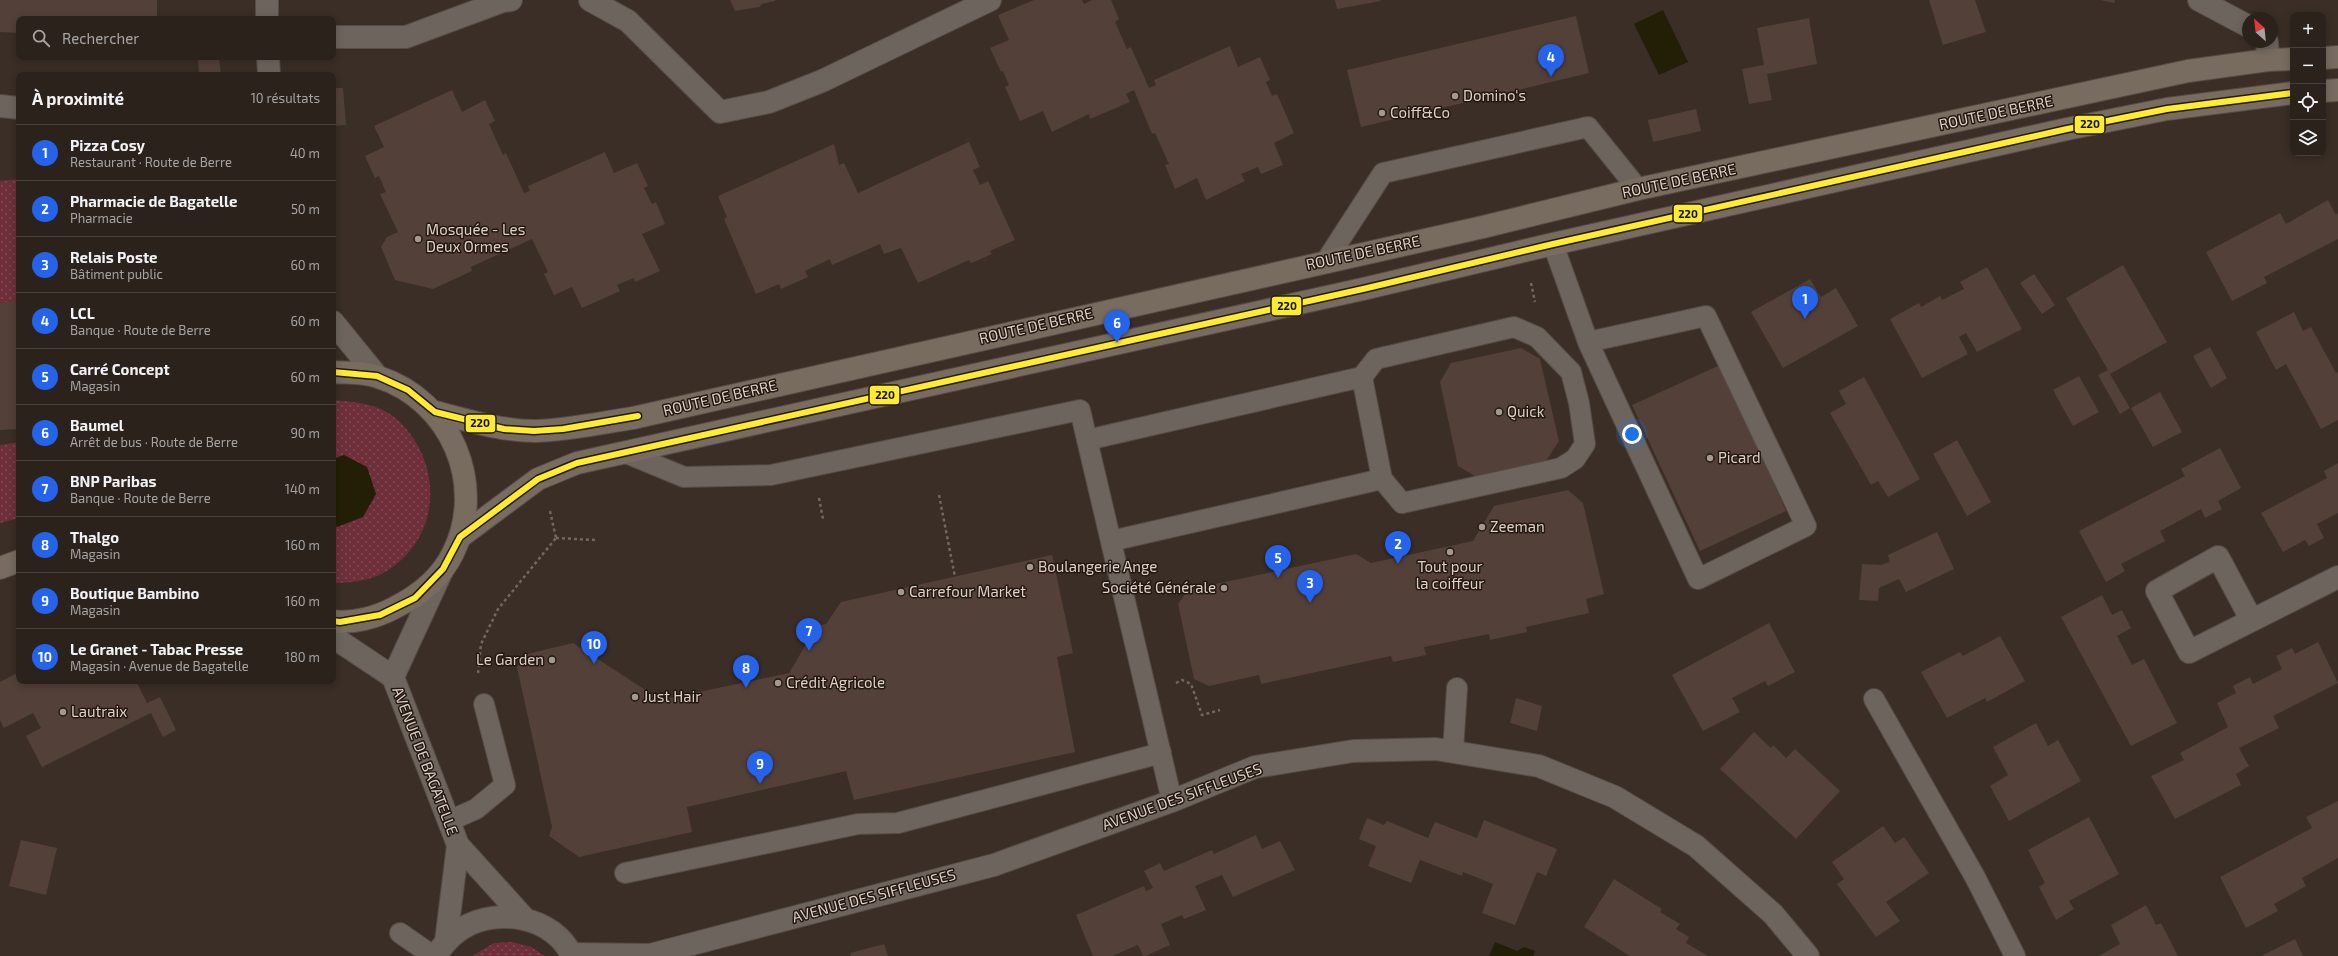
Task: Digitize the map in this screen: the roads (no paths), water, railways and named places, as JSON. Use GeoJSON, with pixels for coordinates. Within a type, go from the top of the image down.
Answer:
{"type":"FeatureCollection","features":[{"type":"Feature","properties":{"kind":"main road","name":"ROUTE DE BERRE"},"geometry":{"type":"LineString","coordinates":[[435,412],[504,429],[534,431],[563,429],[633,418],[1326,261],[1483,227],[1638,189],[2188,71],[2267,51],[2290,58]]}},
{"type":"Feature","properties":{"kind":"main road"},"geometry":{"type":"LineString","coordinates":[[2326,58],[2338,57]]}},
{"type":"Feature","properties":{"kind":"main road"},"geometry":{"type":"LineString","coordinates":[[2326,91],[2338,90]]}},
{"type":"Feature","properties":{"kind":"main road","name":"ROUTE DE BERRE"},"geometry":{"type":"LineString","coordinates":[[460,537],[538,480],[577,462],[626,453],[2067,129],[2167,109],[2290,93]]}},
{"type":"Feature","properties":{"kind":"main road"},"geometry":{"type":"LineString","coordinates":[[336,372],[377,376],[408,390],[435,412],[458,450],[466,493],[460,537],[443,569],[415,598],[380,616],[340,622],[336,621]]}},
{"type":"Feature","properties":{"kind":"main road"},"geometry":{"type":"LineString","coordinates":[[0,568],[16,562]]}},
{"type":"Feature","properties":{"kind":"main road"},"geometry":{"type":"LineString","coordinates":[[0,568],[16,566]]}},
{"type":"Feature","properties":{"kind":"street"},"geometry":{"type":"LineString","coordinates":[[267,0],[267,16]]}},
{"type":"Feature","properties":{"kind":"street"},"geometry":{"type":"LineString","coordinates":[[336,37],[406,37],[503,1],[511,0]]}},
{"type":"Feature","properties":{"kind":"street"},"geometry":{"type":"LineString","coordinates":[[590,0],[628,21],[720,112],[769,102],[822,81],[990,0]]}},
{"type":"Feature","properties":{"kind":"street"},"geometry":{"type":"LineString","coordinates":[[2200,0],[2242,23]]}},
{"type":"Feature","properties":{"kind":"street"},"geometry":{"type":"LineString","coordinates":[[268,60],[269,72]]}},
{"type":"Feature","properties":{"kind":"street"},"geometry":{"type":"LineString","coordinates":[[0,106],[16,108]]}},
{"type":"Feature","properties":{"kind":"street"},"geometry":{"type":"LineString","coordinates":[[336,326],[377,376]]}},
{"type":"Feature","properties":{"kind":"street"},"geometry":{"type":"LineString","coordinates":[[2251,619],[2218,557],[2157,591],[2189,652],[2251,619],[2338,577]]}},
{"type":"Feature","properties":{"kind":"street","name":"AVENUE DE BAGATELLE"},"geometry":{"type":"LineString","coordinates":[[392,677],[443,569]]}},
{"type":"Feature","properties":{"kind":"street","name":"AVENUE DE BAGATELLE"},"geometry":{"type":"LineString","coordinates":[[336,639],[392,677],[458,845],[525,919]]}},
{"type":"Feature","properties":{"kind":"street","name":"AVENUE DES SIFFLEUSES"},"geometry":{"type":"LineString","coordinates":[[571,955],[649,956],[994,865],[1172,801],[1255,767],[1353,751],[1436,749],[1539,766],[1614,797],[1696,846],[1773,914],[1808,956]]}},
{"type":"Feature","properties":{"kind":"street","name":"AVENUE DE BAGATELLE"},"geometry":{"type":"LineString","coordinates":[[438,951],[458,845]]}},
{"type":"Feature","properties":{"kind":"street"},"geometry":{"type":"LineString","coordinates":[[438,951],[462,928],[482,919],[504,916],[525,919],[543,927],[559,938],[571,955]]}},
{"type":"Feature","properties":{"kind":"lane"},"geometry":{"type":"LineString","coordinates":[[1326,261],[1383,173],[1588,127],[1638,189]]}},
{"type":"Feature","properties":{"kind":"lane"},"geometry":{"type":"LineString","coordinates":[[1553,244],[1588,342],[1698,579],[1806,526],[1706,316],[1588,342]]}},
{"type":"Feature","properties":{"kind":"lane"},"geometry":{"type":"LineString","coordinates":[[1087,440],[1362,377],[1376,359],[1514,327],[1537,337],[1571,372],[1579,403],[1585,444],[1575,459],[1561,468],[1402,503],[1382,479],[1362,377]]}},
{"type":"Feature","properties":{"kind":"lane"},"geometry":{"type":"LineString","coordinates":[[626,453],[684,477],[771,475],[1080,410],[1172,801]]}},
{"type":"Feature","properties":{"kind":"lane"},"geometry":{"type":"LineString","coordinates":[[1111,541],[1382,479]]}},
{"type":"Feature","properties":{"kind":"lane"},"geometry":{"type":"LineString","coordinates":[[1453,751],[1456,688]]}},
{"type":"Feature","properties":{"kind":"lane"},"geometry":{"type":"LineString","coordinates":[[1874,699],[1974,877],[2015,956]]}},
{"type":"Feature","properties":{"kind":"lane"},"geometry":{"type":"LineString","coordinates":[[449,821],[476,809],[505,785],[484,704]]}},
{"type":"Feature","properties":{"kind":"lane"},"geometry":{"type":"LineString","coordinates":[[624,873],[858,824],[898,823],[1161,753]]}},
{"type":"Feature","properties":{"kind":"lane"},"geometry":{"type":"LineString","coordinates":[[400,933],[438,951]]}},
{"type":"Feature","properties":{"kind":"place","name":"LCL"},"geometry":{"type":"Point","coordinates":[1551,77]}},
{"type":"Feature","properties":{"kind":"place","name":"Domino's"},"geometry":{"type":"Point","coordinates":[1455,96]}},
{"type":"Feature","properties":{"kind":"place","name":"Coiff&Co"},"geometry":{"type":"Point","coordinates":[1382,113]}},
{"type":"Feature","properties":{"kind":"place","name":"Mosquée - Les Deux Ormes"},"geometry":{"type":"Point","coordinates":[418,239]}},
{"type":"Feature","properties":{"kind":"place","name":"Pizza Cosy"},"geometry":{"type":"Point","coordinates":[1805,319]}},
{"type":"Feature","properties":{"kind":"place","name":"Baumel"},"geometry":{"type":"Point","coordinates":[1117,343]}},
{"type":"Feature","properties":{"kind":"place","name":"Quick"},"geometry":{"type":"Point","coordinates":[1499,412]}},
{"type":"Feature","properties":{"kind":"place","name":"Picard"},"geometry":{"type":"Point","coordinates":[1710,458]}},
{"type":"Feature","properties":{"kind":"place","name":"Zeeman"},"geometry":{"type":"Point","coordinates":[1482,527]}},
{"type":"Feature","properties":{"kind":"place","name":"Tout pour la coiffeur"},"geometry":{"type":"Point","coordinates":[1450,552]}},
{"type":"Feature","properties":{"kind":"place","name":"Pharmacie de Bagatelle"},"geometry":{"type":"Point","coordinates":[1398,564]}},
{"type":"Feature","properties":{"kind":"place","name":"Boulangerie Ange"},"geometry":{"type":"Point","coordinates":[1030,567]}},
{"type":"Feature","properties":{"kind":"place","name":"Carré Concept"},"geometry":{"type":"Point","coordinates":[1278,578]}},
{"type":"Feature","properties":{"kind":"place","name":"Société Générale"},"geometry":{"type":"Point","coordinates":[1224,588]}},
{"type":"Feature","properties":{"kind":"place","name":"Carrefour Market"},"geometry":{"type":"Point","coordinates":[901,592]}},
{"type":"Feature","properties":{"kind":"place","name":"Relais Poste"},"geometry":{"type":"Point","coordinates":[1310,603]}},
{"type":"Feature","properties":{"kind":"place","name":"BNP Paribas"},"geometry":{"type":"Point","coordinates":[809,651]}},
{"type":"Feature","properties":{"kind":"place","name":"Le Garden"},"geometry":{"type":"Point","coordinates":[552,660]}},
{"type":"Feature","properties":{"kind":"place","name":"Le Granet - Tabac Presse"},"geometry":{"type":"Point","coordinates":[594,664]}},
{"type":"Feature","properties":{"kind":"place","name":"Crédit Agricole"},"geometry":{"type":"Point","coordinates":[778,683]}},
{"type":"Feature","properties":{"kind":"place","name":"Thalgo"},"geometry":{"type":"Point","coordinates":[746,688]}},
{"type":"Feature","properties":{"kind":"place","name":"Just Hair"},"geometry":{"type":"Point","coordinates":[635,697]}},
{"type":"Feature","properties":{"kind":"place","name":"Lautraix"},"geometry":{"type":"Point","coordinates":[63,712]}},
{"type":"Feature","properties":{"kind":"place","name":"Boutique Bambino"},"geometry":{"type":"Point","coordinates":[760,784]}}]}
